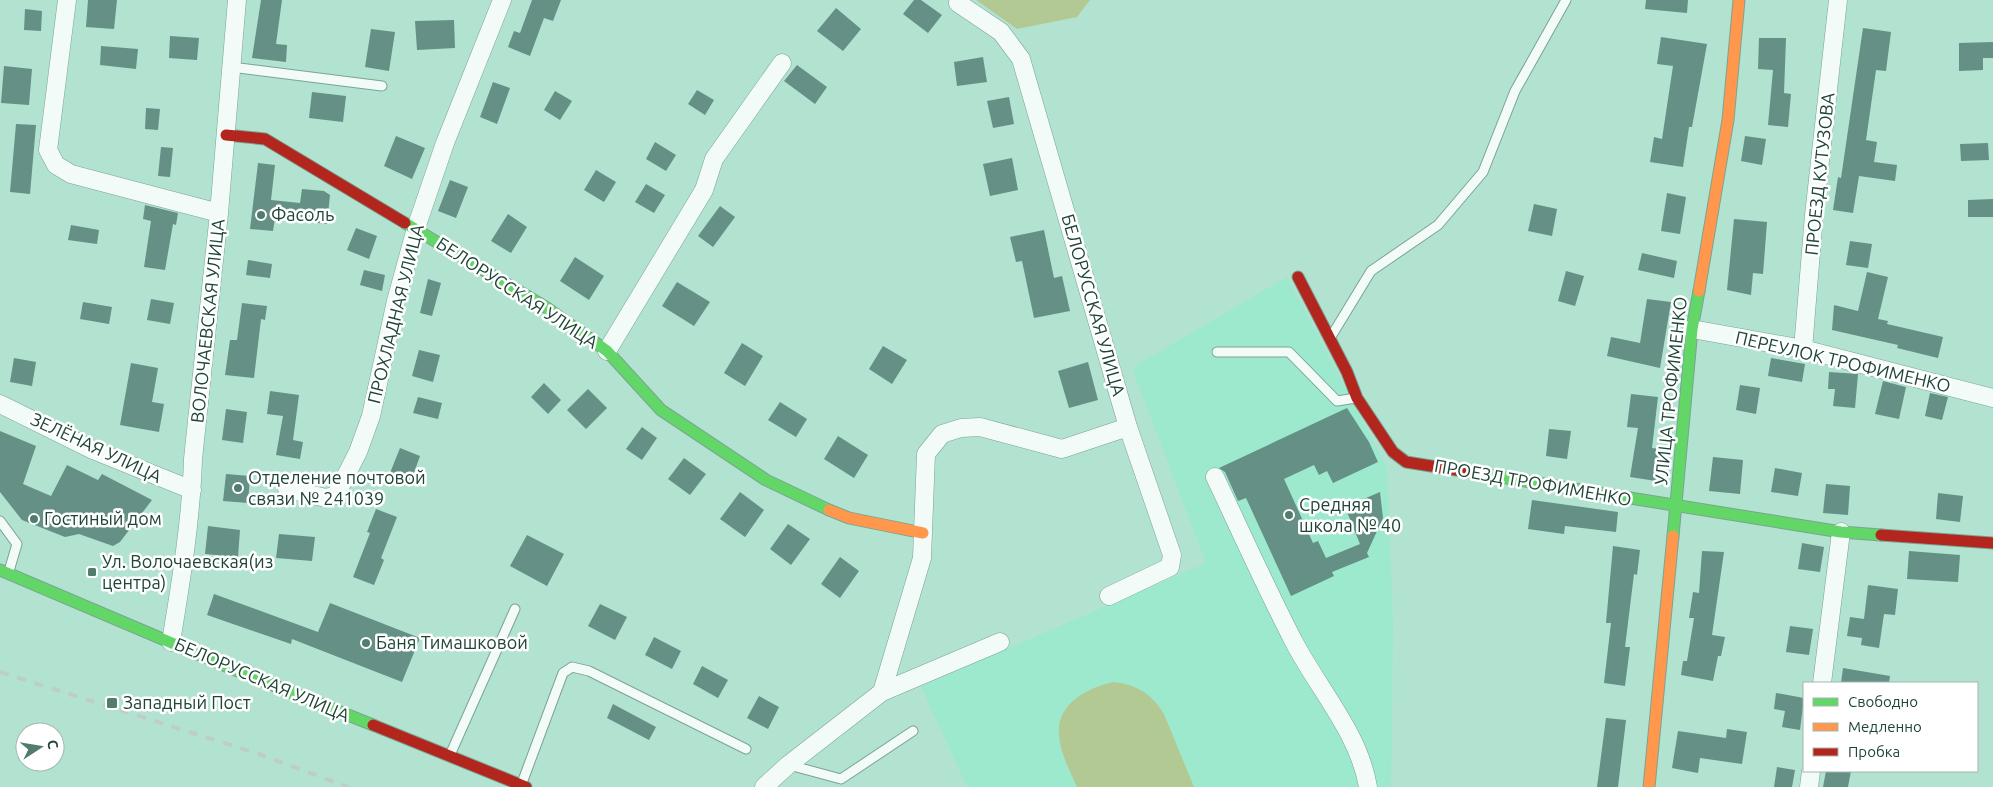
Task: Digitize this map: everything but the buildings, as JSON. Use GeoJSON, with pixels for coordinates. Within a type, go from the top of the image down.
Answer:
{"type":"FeatureCollection","features":[{"type":"Feature","properties":{"kind":"street"},"geometry":{"type":"LineString","coordinates":[[67,0],[48,150],[56,165],[71,174],[219,213]]}},
{"type":"Feature","properties":{"kind":"street","name":"ВОЛОЧАЕВСКАЯ УЛИЦА"},"geometry":{"type":"LineString","coordinates":[[171,642],[184,568],[192,490],[193,459],[219,213],[237,0]]}},
{"type":"Feature","properties":{"kind":"street","name":"ПРОХЛАДНАЯ УЛИЦА"},"geometry":{"type":"LineString","coordinates":[[287,489],[326,498],[336,495],[353,461],[371,416],[396,301],[416,228],[445,143],[502,0]]}},
{"type":"Feature","properties":{"kind":"street","name":"УЛИЦА ТРОФИМЕНКО"},"geometry":{"type":"LineString","coordinates":[[1649,787],[1677,507],[1692,329],[1728,120],[1739,0]]}},
{"type":"Feature","properties":{"kind":"street","name":"ПРОЕЗД КУТУЗОВА"},"geometry":{"type":"LineString","coordinates":[[1803,349],[1814,215],[1838,0]]}},
{"type":"Feature","properties":{"kind":"street","name":"БЕЛОРУССКАЯ УЛИЦА"},"geometry":{"type":"LineString","coordinates":[[958,3],[1001,32],[1021,59],[1128,427],[1172,555],[1170,567],[1108,596]]}},
{"type":"Feature","properties":{"kind":"street"},"geometry":{"type":"LineString","coordinates":[[607,351],[704,190],[714,159],[782,63]]}},
{"type":"Feature","properties":{"kind":"street","name":"БЕЛОРУССКАЯ УЛИЦА"},"geometry":{"type":"LineString","coordinates":[[226,135],[265,139],[547,308],[607,351],[661,410],[766,480],[806,501],[849,518],[923,533]]}},
{"type":"Feature","properties":{"kind":"street","name":"ПРОЕЗД ТРОФИМЕНКО"},"geometry":{"type":"LineString","coordinates":[[1298,277],[1347,372],[1357,398],[1394,452],[1406,462],[1841,532],[1993,542]]}},
{"type":"Feature","properties":{"kind":"street","name":"ПЕРЕУЛОК ТРОФИМЕНКО"},"geometry":{"type":"LineString","coordinates":[[1692,329],[1803,349],[1993,398]]}},
{"type":"Feature","properties":{"kind":"street","name":"ЗЕЛЁНАЯ УЛИЦА"},"geometry":{"type":"LineString","coordinates":[[0,404],[93,450],[192,490]]}},
{"type":"Feature","properties":{"kind":"street"},"geometry":{"type":"LineString","coordinates":[[882,692],[922,558],[926,454],[942,434],[961,428],[980,427],[1062,449],[1128,427]]}},
{"type":"Feature","properties":{"kind":"street"},"geometry":{"type":"LineString","coordinates":[[1215,477],[1295,643],[1355,743],[1366,771],[1368,787]]}},
{"type":"Feature","properties":{"kind":"street"},"geometry":{"type":"LineString","coordinates":[[1822,682],[1841,532]]}},
{"type":"Feature","properties":{"kind":"street","name":"БЕЛОРУССКАЯ УЛИЦА"},"geometry":{"type":"LineString","coordinates":[[4,572],[524,786]]}},
{"type":"Feature","properties":{"kind":"street"},"geometry":{"type":"LineString","coordinates":[[764,787],[788,765],[882,692],[1000,642]]}},
{"type":"Feature","properties":{"kind":"street"},"geometry":{"type":"LineString","coordinates":[[1809,787],[1811,772]]}},
{"type":"Feature","properties":{"kind":"lane"},"geometry":{"type":"LineString","coordinates":[[1329,339],[1371,271],[1438,225],[1482,172],[1515,91],[1566,0]]}},
{"type":"Feature","properties":{"kind":"lane"},"geometry":{"type":"LineString","coordinates":[[231,67],[382,86]]}},
{"type":"Feature","properties":{"kind":"lane"},"geometry":{"type":"LineString","coordinates":[[1217,352],[1289,352],[1337,401],[1357,398]]}},
{"type":"Feature","properties":{"kind":"lane"},"geometry":{"type":"LineString","coordinates":[[0,521],[17,544],[4,572]]}},
{"type":"Feature","properties":{"kind":"lane"},"geometry":{"type":"LineString","coordinates":[[450,757],[515,610]]}},
{"type":"Feature","properties":{"kind":"lane"},"geometry":{"type":"LineString","coordinates":[[524,786],[564,673],[572,667],[589,671],[746,749]]}},
{"type":"Feature","properties":{"kind":"lane"},"geometry":{"type":"LineString","coordinates":[[788,765],[841,780],[913,731]]}},
{"type":"Feature","properties":{"kind":"shaded area"},"geometry":{"type":"Polygon","coordinates":[[[976,0],[1090,0],[1077,17],[1017,29],[976,0]]]}},
{"type":"Feature","properties":{"kind":"shaded area","name":"Средняя школа № 40"},"geometry":{"type":"Polygon","coordinates":[[[1287,277],[1387,468],[1393,625],[1391,787],[967,787],[921,686],[1206,563],[1132,368],[1287,277]]]}},
{"type":"Feature","properties":{"kind":"shaded area"},"geometry":{"type":"Polygon","coordinates":[[[1113,682],[1129,685],[1143,691],[1159,707],[1164,714],[1194,787],[1077,787],[1061,748],[1059,724],[1068,706],[1075,699],[1093,688],[1113,682]]]}},
{"type":"Feature","properties":{"kind":"railway"},"geometry":{"type":"LineString","coordinates":[[0,672],[259,754],[348,787]]}},
{"type":"Feature","properties":{"kind":"traffic: fast"},"geometry":{"type":"LineString","coordinates":[[405,223],[547,308],[607,351],[661,410],[766,480],[829,510]]}},
{"type":"Feature","properties":{"kind":"traffic: fast"},"geometry":{"type":"LineString","coordinates":[[1673,536],[1692,329],[1699,291]]}},
{"type":"Feature","properties":{"kind":"traffic: fast"},"geometry":{"type":"LineString","coordinates":[[1475,473],[1841,532],[1881,535]]}},
{"type":"Feature","properties":{"kind":"traffic: fast"},"geometry":{"type":"LineString","coordinates":[[0,570],[233,669],[373,725]]}},
{"type":"Feature","properties":{"kind":"traffic: slow"},"geometry":{"type":"LineString","coordinates":[[1699,291],[1728,120],[1739,0]]}},
{"type":"Feature","properties":{"kind":"traffic: slow"},"geometry":{"type":"LineString","coordinates":[[829,510],[849,518],[923,533]]}},
{"type":"Feature","properties":{"kind":"traffic: slow"},"geometry":{"type":"LineString","coordinates":[[1649,787],[1673,536]]}},
{"type":"Feature","properties":{"kind":"traffic: jam"},"geometry":{"type":"LineString","coordinates":[[226,135],[265,139],[405,223]]}},
{"type":"Feature","properties":{"kind":"traffic: jam"},"geometry":{"type":"LineString","coordinates":[[1298,277],[1347,372],[1357,398],[1393,452],[1406,462],[1475,473]]}},
{"type":"Feature","properties":{"kind":"traffic: jam"},"geometry":{"type":"LineString","coordinates":[[1881,535],[1993,543]]}},
{"type":"Feature","properties":{"kind":"traffic: jam"},"geometry":{"type":"LineString","coordinates":[[373,725],[526,787]]}},
{"type":"Feature","properties":{"kind":"place","name":"Фасоль"},"geometry":{"type":"Point","coordinates":[261,215]}},
{"type":"Feature","properties":{"kind":"place","name":"Отделение почтовой связи № 241039"},"geometry":{"type":"Point","coordinates":[238,488]}},
{"type":"Feature","properties":{"kind":"place","name":"Средняя школа № 40"},"geometry":{"type":"Point","coordinates":[1289,515]}},
{"type":"Feature","properties":{"kind":"place","name":"Гостиный дом"},"geometry":{"type":"Point","coordinates":[34,519]}},
{"type":"Feature","properties":{"kind":"place","name":"Ул. Волочаевская(из центра)"},"geometry":{"type":"Point","coordinates":[92,572]}},
{"type":"Feature","properties":{"kind":"place","name":"Баня Тимашковой"},"geometry":{"type":"Point","coordinates":[366,643]}},
{"type":"Feature","properties":{"kind":"place","name":"Западный Пост"},"geometry":{"type":"Point","coordinates":[112,703]}}]}
